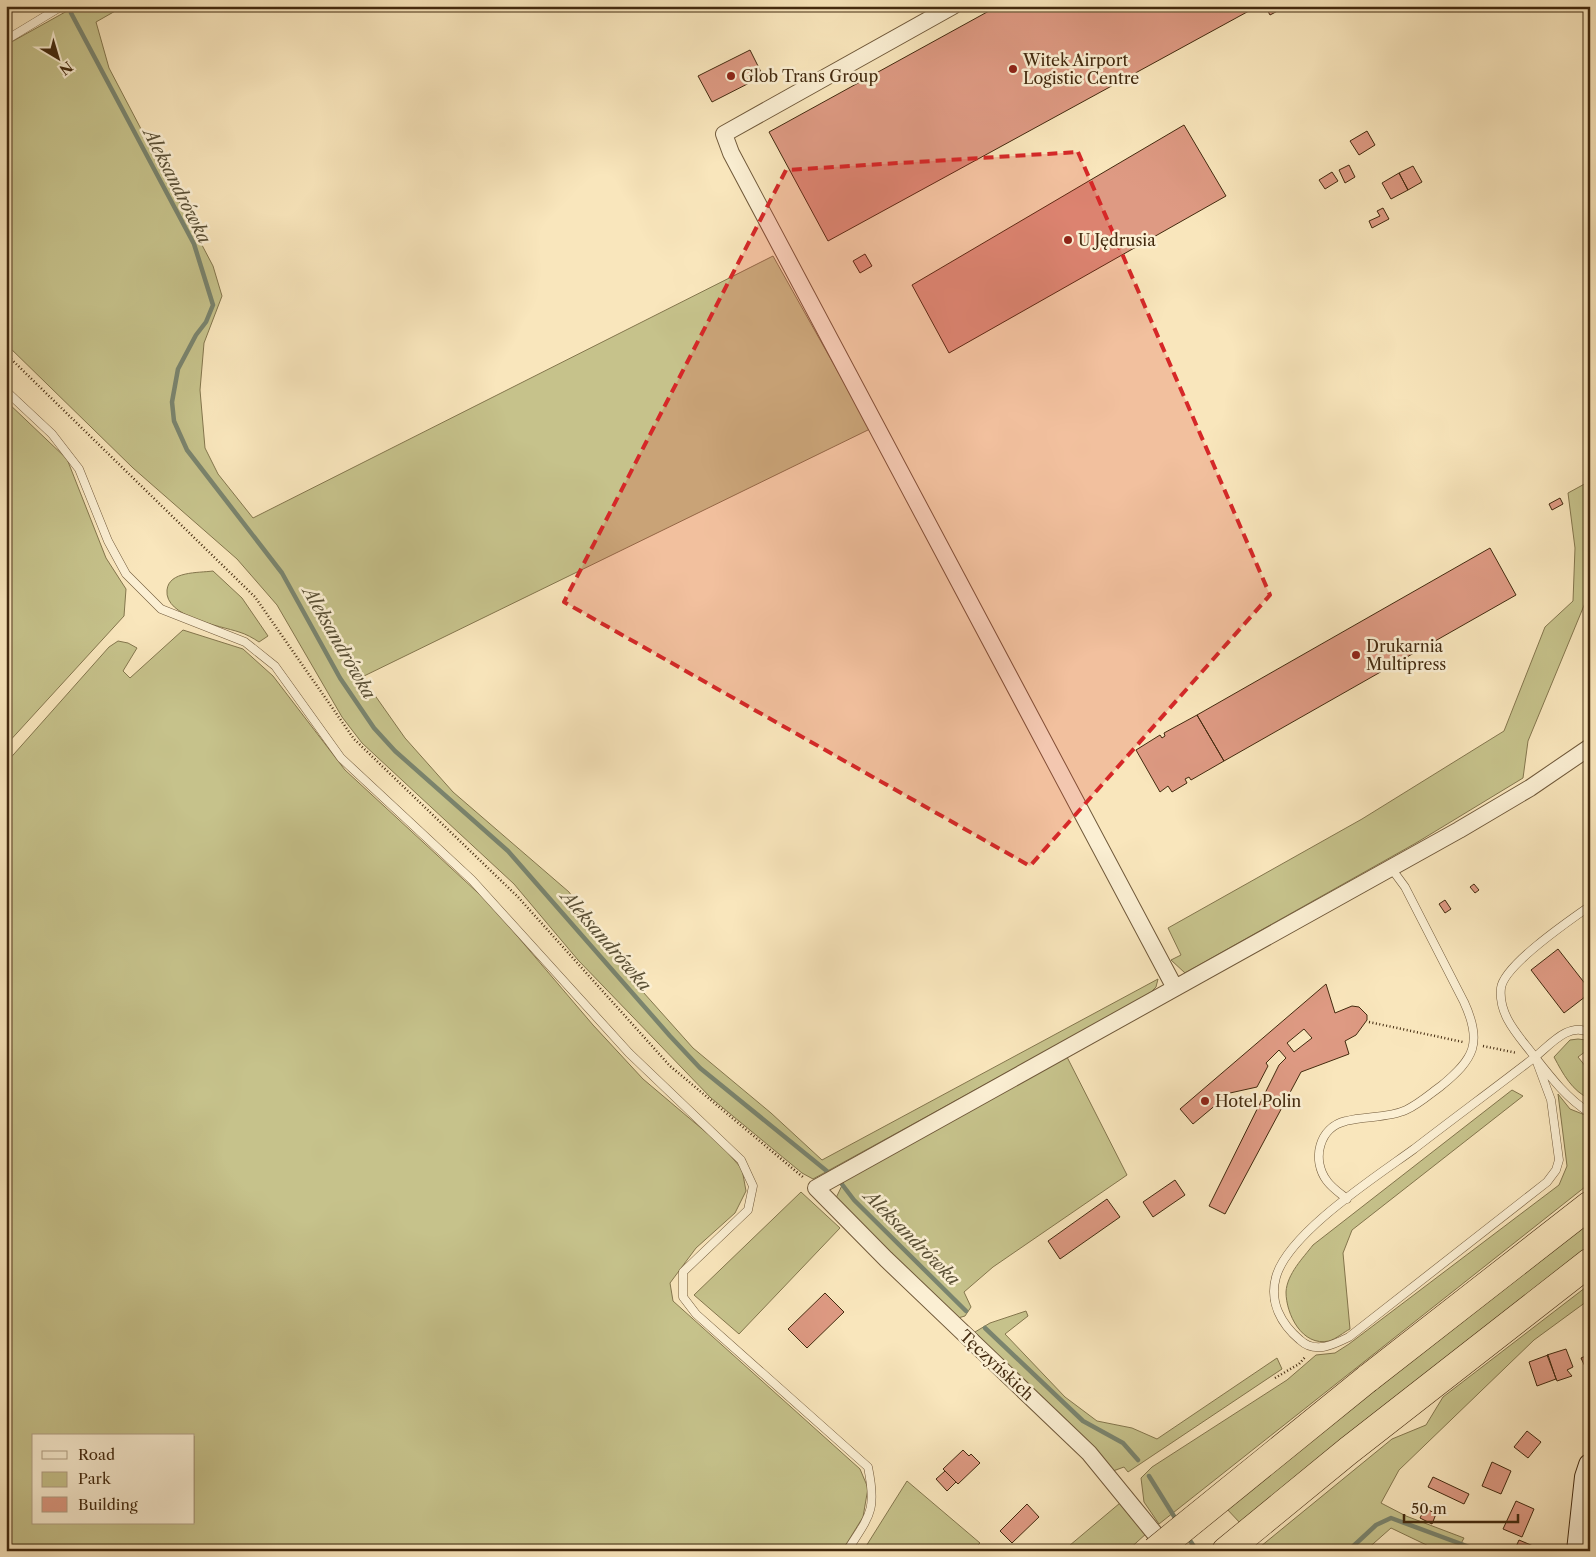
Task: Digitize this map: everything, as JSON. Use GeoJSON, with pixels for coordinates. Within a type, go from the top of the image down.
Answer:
{"type":"FeatureCollection","features":[{"type":"Feature","properties":{"kind":"highway"},"geometry":{"type":"LineString","coordinates":[[1155,1551],[1367,1379],[1590,1205]]}},
{"type":"Feature","properties":{"kind":"highway"},"geometry":{"type":"LineString","coordinates":[[1226,1551],[1404,1406],[1590,1262]]}},
{"type":"Feature","properties":{"kind":"street"},"geometry":{"type":"LineString","coordinates":[[954,6],[724,134],[731,153],[828,337],[1175,988]]}},
{"type":"Feature","properties":{"kind":"street"},"geometry":{"type":"LineString","coordinates":[[816,1188],[1391,868],[1530,788],[1590,747]]}},
{"type":"Feature","properties":{"kind":"street","name":"Tęczyńskich"},"geometry":{"type":"LineString","coordinates":[[816,1188],[900,1273],[1089,1453],[1169,1551]]}},
{"type":"Feature","properties":{"kind":"street"},"geometry":{"type":"LineString","coordinates":[[1578,1551],[1586,1514],[1586,1477],[1590,1465]]}},
{"type":"Feature","properties":{"kind":"lane"},"geometry":{"type":"LineString","coordinates":[[6,40],[62,6]]}},
{"type":"Feature","properties":{"kind":"lane"},"geometry":{"type":"LineString","coordinates":[[6,391],[52,434],[79,469],[108,541],[126,574],[162,609],[244,642],[275,666],[341,758],[472,880],[629,1053],[741,1160],[753,1186],[748,1210],[682,1272],[683,1297],[696,1314],[868,1467],[873,1490],[872,1512],[847,1551]]}},
{"type":"Feature","properties":{"kind":"lane"},"geometry":{"type":"LineString","coordinates":[[1347,1199],[1327,1181],[1318,1159],[1319,1145],[1327,1133],[1344,1121],[1405,1111],[1461,1070],[1470,1056],[1474,1044],[1472,1019],[1464,1002],[1405,887],[1391,868]]}},
{"type":"Feature","properties":{"kind":"lane"},"geometry":{"type":"LineString","coordinates":[[1590,906],[1512,968],[1501,987],[1502,1006],[1511,1027],[1573,1102],[1590,1113]]}},
{"type":"Feature","properties":{"kind":"lane"},"geometry":{"type":"LineString","coordinates":[[1535,1057],[1551,1100],[1559,1160],[1556,1170],[1547,1182],[1360,1328],[1332,1345],[1319,1348],[1303,1343],[1291,1332],[1278,1314],[1274,1295],[1276,1277],[1286,1256],[1296,1244],[1347,1199],[1563,1034],[1576,1029],[1590,1033]]}},
{"type":"Feature","properties":{"kind":"path"},"geometry":{"type":"LineString","coordinates":[[6,354],[254,597],[354,738],[518,897],[670,1066],[816,1188]]}},
{"type":"Feature","properties":{"kind":"path"},"geometry":{"type":"LineString","coordinates":[[1369,1022],[1535,1057]]}},
{"type":"Feature","properties":{"kind":"path"},"geometry":{"type":"LineString","coordinates":[[1275,1378],[1299,1364],[1312,1346]]}},
{"type":"Feature","properties":{"kind":"highlighted area"},"geometry":{"type":"Polygon","coordinates":[[[1078,152],[1270,595],[1030,866],[564,602],[786,170],[1078,152]]]}},
{"type":"Feature","properties":{"kind":"green space"},"geometry":{"type":"Polygon","coordinates":[[[76,6],[124,6],[96,22],[109,68],[213,266],[222,296],[204,343],[200,390],[205,448],[218,474],[253,518],[773,256],[870,429],[362,677],[405,738],[453,792],[569,892],[635,983],[693,1048],[771,1113],[822,1160],[1158,979],[1156,987],[1148,995],[813,1179],[802,1173],[711,1098],[578,960],[514,884],[362,743],[342,717],[277,605],[237,559],[133,468],[6,344],[6,45],[76,6]]]}},
{"type":"Feature","properties":{"kind":"green space"},"geometry":{"type":"Polygon","coordinates":[[[6,401],[67,459],[106,558],[126,589],[124,616],[6,745],[6,401]]]}},
{"type":"Feature","properties":{"kind":"green space"},"geometry":{"type":"Polygon","coordinates":[[[1590,481],[1590,591],[1528,741],[1523,778],[1416,843],[1185,973],[1171,960],[1181,955],[1168,928],[1362,819],[1504,731],[1545,627],[1573,601],[1575,548],[1568,493],[1590,481]]]}},
{"type":"Feature","properties":{"kind":"green space"},"geometry":{"type":"Polygon","coordinates":[[[213,571],[242,598],[268,636],[259,642],[242,633],[195,619],[174,607],[168,599],[167,590],[173,579],[185,574],[213,571]]]}},
{"type":"Feature","properties":{"kind":"green space"},"geometry":{"type":"Polygon","coordinates":[[[183,630],[243,649],[273,676],[345,770],[490,904],[593,1025],[643,1079],[721,1145],[742,1169],[746,1191],[735,1213],[696,1248],[670,1283],[673,1301],[860,1469],[868,1488],[863,1517],[842,1551],[6,1551],[6,763],[109,647],[118,641],[128,643],[137,648],[123,671],[130,678],[183,630]]]}},
{"type":"Feature","properties":{"kind":"green space"},"geometry":{"type":"Polygon","coordinates":[[[1570,1040],[1586,1040],[1590,1044],[1590,1048],[1578,1057],[1590,1072],[1590,1099],[1573,1087],[1554,1057],[1570,1040]]]}},
{"type":"Feature","properties":{"kind":"green space"},"geometry":{"type":"Polygon","coordinates":[[[1067,1057],[1127,1175],[993,1267],[964,1292],[971,1307],[965,1316],[958,1318],[836,1198],[846,1177],[1067,1057]]]}},
{"type":"Feature","properties":{"kind":"green space"},"geometry":{"type":"Polygon","coordinates":[[[1512,1090],[1523,1096],[1352,1230],[1343,1253],[1350,1329],[1329,1341],[1319,1342],[1304,1334],[1292,1319],[1286,1292],[1292,1273],[1313,1245],[1512,1090]]]}},
{"type":"Feature","properties":{"kind":"green space"},"geometry":{"type":"Polygon","coordinates":[[[1558,1094],[1570,1109],[1590,1117],[1590,1183],[1159,1524],[1144,1502],[1141,1478],[1152,1467],[1287,1380],[1316,1355],[1335,1353],[1349,1344],[1559,1185],[1567,1166],[1558,1094]]]}},
{"type":"Feature","properties":{"kind":"green space"},"geometry":{"type":"Polygon","coordinates":[[[801,1192],[840,1228],[739,1334],[694,1295],[801,1192]]]}},
{"type":"Feature","properties":{"kind":"green space"},"geometry":{"type":"Polygon","coordinates":[[[1590,1221],[1590,1249],[1241,1524],[1225,1507],[1590,1221]]]}},
{"type":"Feature","properties":{"kind":"green space"},"geometry":{"type":"Polygon","coordinates":[[[1590,1284],[1590,1299],[1534,1340],[1399,1470],[1381,1503],[1406,1516],[1464,1538],[1457,1551],[1439,1551],[1391,1528],[1365,1551],[1255,1551],[1392,1439],[1426,1425],[1443,1397],[1590,1284]]]}},
{"type":"Feature","properties":{"kind":"green space"},"geometry":{"type":"Polygon","coordinates":[[[1026,1311],[1028,1316],[1005,1334],[1065,1397],[1097,1421],[1132,1428],[1157,1439],[1277,1358],[1282,1369],[1128,1472],[1124,1467],[1113,1471],[975,1332],[990,1323],[1026,1311]]]}},
{"type":"Feature","properties":{"kind":"green space"},"geometry":{"type":"Polygon","coordinates":[[[907,1481],[980,1543],[972,1551],[863,1551],[907,1481]]]}},
{"type":"Feature","properties":{"kind":"green space"},"geometry":{"type":"Polygon","coordinates":[[[1120,1503],[1147,1533],[1127,1551],[1063,1551],[1120,1503]]]}},
{"type":"Feature","properties":{"kind":"building","name":"Witek Airport Logistic Centre"},"geometry":{"type":"Polygon","coordinates":[[[998,6],[1258,6],[828,241],[769,132],[998,6]]]}},
{"type":"Feature","properties":{"kind":"building"},"geometry":{"type":"Polygon","coordinates":[[[1265,6],[1287,6],[1270,15],[1265,6]]]}},
{"type":"Feature","properties":{"kind":"building","name":"Glob Trans Group"},"geometry":{"type":"Polygon","coordinates":[[[750,50],[763,76],[712,102],[698,76],[750,50]]]}},
{"type":"Feature","properties":{"kind":"building","name":"U Jędrusia"},"geometry":{"type":"Polygon","coordinates":[[[1184,125],[1226,196],[949,353],[912,285],[1184,125]]]}},
{"type":"Feature","properties":{"kind":"building"},"geometry":{"type":"Polygon","coordinates":[[[1367,131],[1375,145],[1359,155],[1350,141],[1367,131]]]}},
{"type":"Feature","properties":{"kind":"building"},"geometry":{"type":"Polygon","coordinates":[[[1349,165],[1355,177],[1345,183],[1339,170],[1349,165]]]}},
{"type":"Feature","properties":{"kind":"building"},"geometry":{"type":"Polygon","coordinates":[[[1413,166],[1422,182],[1408,190],[1399,173],[1413,166]]]}},
{"type":"Feature","properties":{"kind":"building"},"geometry":{"type":"Polygon","coordinates":[[[1332,172],[1338,181],[1325,189],[1319,180],[1332,172]]]}},
{"type":"Feature","properties":{"kind":"building"},"geometry":{"type":"Polygon","coordinates":[[[1399,173],[1408,190],[1391,199],[1382,183],[1399,173]]]}},
{"type":"Feature","properties":{"kind":"building"},"geometry":{"type":"Polygon","coordinates":[[[1383,208],[1389,219],[1372,228],[1369,221],[1380,216],[1377,211],[1383,208]]]}},
{"type":"Feature","properties":{"kind":"building"},"geometry":{"type":"Polygon","coordinates":[[[865,254],[872,266],[860,273],[853,261],[865,254]]]}},
{"type":"Feature","properties":{"kind":"building"},"geometry":{"type":"Polygon","coordinates":[[[1560,498],[1563,504],[1552,510],[1549,504],[1560,498]]]}},
{"type":"Feature","properties":{"kind":"building","name":"Drukarnia Multipress"},"geometry":{"type":"Polygon","coordinates":[[[1490,548],[1516,595],[1224,761],[1197,715],[1490,548]]]}},
{"type":"Feature","properties":{"kind":"building"},"geometry":{"type":"Polygon","coordinates":[[[1197,715],[1224,761],[1191,780],[1189,777],[1185,779],[1187,783],[1172,792],[1168,786],[1160,792],[1136,750],[1160,735],[1162,738],[1165,736],[1164,733],[1197,715]]]}},
{"type":"Feature","properties":{"kind":"building"},"geometry":{"type":"Polygon","coordinates":[[[1474,884],[1479,890],[1475,893],[1470,887],[1474,884]]]}},
{"type":"Feature","properties":{"kind":"building"},"geometry":{"type":"Polygon","coordinates":[[[1445,900],[1451,909],[1445,913],[1439,904],[1445,900]]]}},
{"type":"Feature","properties":{"kind":"building"},"geometry":{"type":"Polygon","coordinates":[[[1558,949],[1590,990],[1590,993],[1564,1013],[1531,970],[1558,949]]]}},
{"type":"Feature","properties":{"kind":"building","name":"Hotel Polin"},"geometry":{"type":"Polygon","coordinates":[[[1326,984],[1335,1013],[1352,1006],[1359,1007],[1367,1015],[1367,1020],[1356,1035],[1345,1041],[1349,1054],[1301,1072],[1225,1214],[1209,1206],[1279,1065],[1286,1058],[1279,1050],[1266,1063],[1268,1066],[1257,1087],[1230,1093],[1193,1124],[1180,1109],[1326,984]],[[1304,1029],[1287,1043],[1294,1052],[1312,1038],[1304,1029]]]}},
{"type":"Feature","properties":{"kind":"building"},"geometry":{"type":"Polygon","coordinates":[[[1175,1180],[1185,1195],[1153,1217],[1143,1202],[1175,1180]]]}},
{"type":"Feature","properties":{"kind":"building"},"geometry":{"type":"Polygon","coordinates":[[[1107,1199],[1120,1217],[1060,1259],[1048,1241],[1107,1199]]]}},
{"type":"Feature","properties":{"kind":"building"},"geometry":{"type":"Polygon","coordinates":[[[825,1293],[844,1312],[807,1348],[788,1329],[825,1293]]]}},
{"type":"Feature","properties":{"kind":"building"},"geometry":{"type":"Polygon","coordinates":[[[1566,1349],[1573,1367],[1567,1370],[1572,1376],[1557,1381],[1547,1355],[1566,1349]]]}},
{"type":"Feature","properties":{"kind":"building"},"geometry":{"type":"Polygon","coordinates":[[[1590,1354],[1590,1377],[1581,1358],[1590,1354]]]}},
{"type":"Feature","properties":{"kind":"building"},"geometry":{"type":"Polygon","coordinates":[[[1548,1355],[1556,1379],[1537,1386],[1529,1362],[1548,1355]]]}},
{"type":"Feature","properties":{"kind":"building"},"geometry":{"type":"Polygon","coordinates":[[[1527,1431],[1541,1442],[1528,1458],[1514,1447],[1527,1431]]]}},
{"type":"Feature","properties":{"kind":"building"},"geometry":{"type":"Polygon","coordinates":[[[963,1450],[969,1456],[971,1454],[980,1463],[958,1484],[943,1469],[963,1450]]]}},
{"type":"Feature","properties":{"kind":"building"},"geometry":{"type":"Polygon","coordinates":[[[1492,1462],[1511,1471],[1501,1494],[1482,1486],[1492,1462]]]}},
{"type":"Feature","properties":{"kind":"building"},"geometry":{"type":"Polygon","coordinates":[[[945,1471],[956,1482],[947,1491],[936,1479],[945,1471]]]}},
{"type":"Feature","properties":{"kind":"building"},"geometry":{"type":"Polygon","coordinates":[[[1433,1477],[1469,1494],[1464,1504],[1428,1487],[1433,1477]]]}},
{"type":"Feature","properties":{"kind":"building"},"geometry":{"type":"Polygon","coordinates":[[[1516,1501],[1534,1509],[1522,1537],[1503,1529],[1516,1501]]]}},
{"type":"Feature","properties":{"kind":"building"},"geometry":{"type":"Polygon","coordinates":[[[1027,1504],[1039,1517],[1012,1543],[1000,1531],[1027,1504]]]}},
{"type":"Feature","properties":{"kind":"building"},"geometry":{"type":"Polygon","coordinates":[[[1425,1508],[1436,1514],[1432,1524],[1420,1518],[1425,1508]]]}},
{"type":"Feature","properties":{"kind":"building"},"geometry":{"type":"Polygon","coordinates":[[[1519,1540],[1545,1551],[1514,1551],[1519,1540]]]}},
{"type":"Feature","properties":{"kind":"waterway","name":"Aleksandrówka"},"geometry":{"type":"LineString","coordinates":[[71,13],[194,244],[213,305],[206,322],[196,335],[178,369],[172,402],[174,421],[187,450],[282,573],[340,678],[374,728],[395,751],[508,851],[700,1068],[828,1172]]}},
{"type":"Feature","properties":{"kind":"waterway","name":"Aleksandrówka"},"geometry":{"type":"LineString","coordinates":[[841,1183],[854,1200],[966,1311]]}},
{"type":"Feature","properties":{"kind":"waterway","name":"Aleksandrówka"},"geometry":{"type":"LineString","coordinates":[[985,1328],[1083,1421],[1123,1443],[1138,1460]]}},
{"type":"Feature","properties":{"kind":"waterway","name":"Aleksandrówka"},"geometry":{"type":"LineString","coordinates":[[1149,1476],[1177,1521]]}},
{"type":"Feature","properties":{"kind":"waterway","name":"Aleksandrówka"},"geometry":{"type":"LineString","coordinates":[[1348,1551],[1376,1525],[1391,1518],[1480,1551]]}},
{"type":"Feature","properties":{"kind":"waterway","name":"Aleksandrówka"},"geometry":{"type":"LineString","coordinates":[[1187,1536],[1197,1551]]}},
{"type":"Feature","properties":{"kind":"place","name":"Witek Airport Logistic Centre"},"geometry":{"type":"Point","coordinates":[1013,69]}},
{"type":"Feature","properties":{"kind":"place","name":"Glob Trans Group"},"geometry":{"type":"Point","coordinates":[731,76]}},
{"type":"Feature","properties":{"kind":"place","name":"U Jędrusia"},"geometry":{"type":"Point","coordinates":[1068,240]}},
{"type":"Feature","properties":{"kind":"place","name":"Drukarnia Multipress"},"geometry":{"type":"Point","coordinates":[1356,655]}},
{"type":"Feature","properties":{"kind":"place","name":"Hotel Polin"},"geometry":{"type":"Point","coordinates":[1205,1101]}}]}
